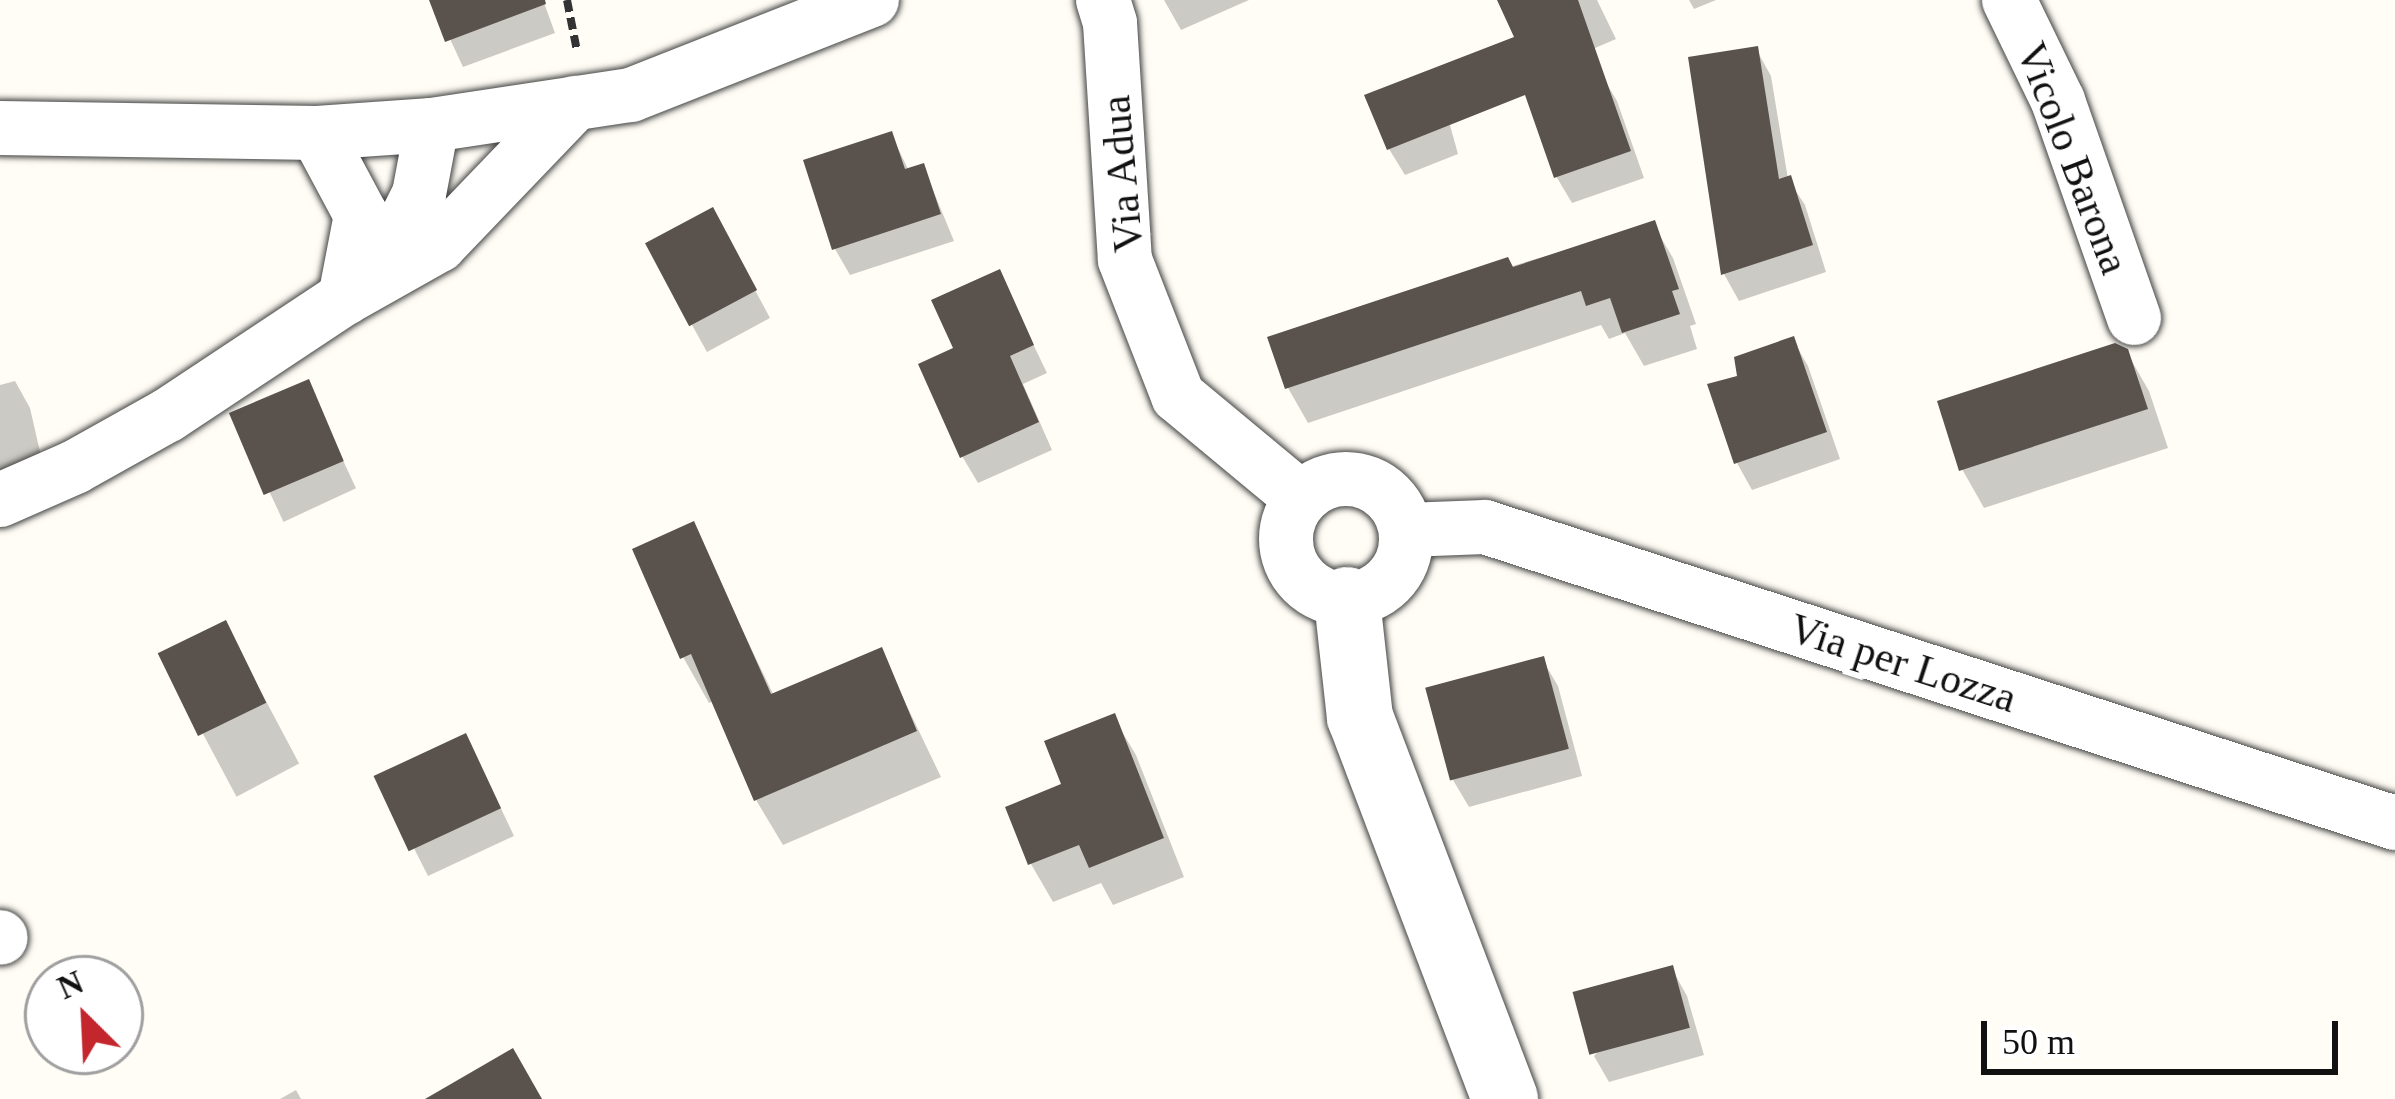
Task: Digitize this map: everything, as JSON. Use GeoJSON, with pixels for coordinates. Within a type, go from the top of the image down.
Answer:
{"type":"FeatureCollection","features":[{"type":"Feature","properties":{"kind":"street"},"geometry":{"type":"LineString","coordinates":[[0,128],[316,133],[432,125],[575,83],[631,95],[872,0]]}},
{"type":"Feature","properties":{"kind":"street","name":"Via Adua"},"geometry":{"type":"LineString","coordinates":[[1103,0],[1110,23],[1125,260],[1178,396],[1301,498]]}},
{"type":"Feature","properties":{"kind":"street","name":"Vicolo Barona"},"geometry":{"type":"LineString","coordinates":[[2009,0],[2057,101],[2134,318]]}},
{"type":"Feature","properties":{"kind":"street"},"geometry":{"type":"LineString","coordinates":[[0,500],[75,467],[168,415],[361,288],[439,245],[575,83]]}},
{"type":"Feature","properties":{"kind":"street"},"geometry":{"type":"LineString","coordinates":[[361,288],[418,194],[432,125]]}},
{"type":"Feature","properties":{"kind":"street"},"geometry":{"type":"LineString","coordinates":[[316,133],[361,215],[361,288]]}},
{"type":"Feature","properties":{"kind":"street"},"geometry":{"type":"LineString","coordinates":[[1334,479],[1370,483],[1400,509],[1406,530],[1400,570],[1366,597],[1347,600],[1307,586],[1288,559],[1286,530],[1301,498],[1334,479]]}},
{"type":"Feature","properties":{"kind":"street","name":"Via per Lozza"},"geometry":{"type":"LineString","coordinates":[[1406,530],[1485,526],[2395,824]]}},
{"type":"Feature","properties":{"kind":"street"},"geometry":{"type":"LineString","coordinates":[[1347,600],[1360,717],[1505,1099]]}},
{"type":"Feature","properties":{"kind":"path"},"geometry":{"type":"LineString","coordinates":[[567,0],[575,83]]}},
{"type":"Feature","properties":{"kind":"building"},"geometry":{"type":"Polygon","coordinates":[[[429,0],[545,0],[546,4],[445,42],[429,0]]]}},
{"type":"Feature","properties":{"kind":"building"},"geometry":{"type":"Polygon","coordinates":[[[1497,0],[1578,0],[1631,151],[1554,178],[1525,95],[1387,150],[1364,95],[1514,37],[1497,0]]]}},
{"type":"Feature","properties":{"kind":"building"},"geometry":{"type":"Polygon","coordinates":[[[1758,46],[1779,179],[1791,175],[1813,245],[1721,275],[1688,57],[1758,46]]]}},
{"type":"Feature","properties":{"kind":"building"},"geometry":{"type":"Polygon","coordinates":[[[892,131],[905,169],[924,163],[941,214],[832,250],[803,160],[892,131]]]}},
{"type":"Feature","properties":{"kind":"building"},"geometry":{"type":"Polygon","coordinates":[[[713,207],[757,290],[689,326],[645,243],[713,207]]]}},
{"type":"Feature","properties":{"kind":"building"},"geometry":{"type":"Polygon","coordinates":[[[1655,220],[1679,289],[1672,291],[1680,314],[1622,333],[1610,298],[1586,306],[1581,291],[1285,389],[1267,337],[1508,257],[1513,267],[1655,220]]]}},
{"type":"Feature","properties":{"kind":"building"},"geometry":{"type":"Polygon","coordinates":[[[1000,269],[1034,345],[1010,356],[1039,422],[960,458],[918,364],[953,348],[931,300],[1000,269]]]}},
{"type":"Feature","properties":{"kind":"building"},"geometry":{"type":"Polygon","coordinates":[[[1794,336],[1827,432],[1734,464],[1707,384],[1737,376],[1734,357],[1794,336]]]}},
{"type":"Feature","properties":{"kind":"building"},"geometry":{"type":"Polygon","coordinates":[[[2115,343],[2128,349],[2148,409],[1959,471],[1937,401],[2115,343]]]}},
{"type":"Feature","properties":{"kind":"building"},"geometry":{"type":"Polygon","coordinates":[[[309,379],[344,461],[264,495],[229,413],[309,379]]]}},
{"type":"Feature","properties":{"kind":"building"},"geometry":{"type":"Polygon","coordinates":[[[694,521],[771,694],[882,647],[917,731],[754,801],[691,654],[680,659],[632,549],[694,521]]]}},
{"type":"Feature","properties":{"kind":"building"},"geometry":{"type":"Polygon","coordinates":[[[226,620],[266,703],[198,736],[158,653],[226,620]]]}},
{"type":"Feature","properties":{"kind":"building"},"geometry":{"type":"Polygon","coordinates":[[[1544,656],[1569,749],[1450,781],[1425,688],[1544,656]]]}},
{"type":"Feature","properties":{"kind":"building"},"geometry":{"type":"Polygon","coordinates":[[[1115,713],[1164,838],[1089,868],[1079,845],[1028,865],[1005,807],[1061,784],[1044,741],[1115,713]]]}},
{"type":"Feature","properties":{"kind":"building"},"geometry":{"type":"Polygon","coordinates":[[[466,733],[501,808],[409,851],[374,776],[466,733]]]}},
{"type":"Feature","properties":{"kind":"building"},"geometry":{"type":"Polygon","coordinates":[[[1673,965],[1690,1028],[1589,1055],[1573,992],[1673,965]]]}},
{"type":"Feature","properties":{"kind":"building"},"geometry":{"type":"Polygon","coordinates":[[[513,1048],[542,1099],[425,1099],[513,1048]]]}}]}
